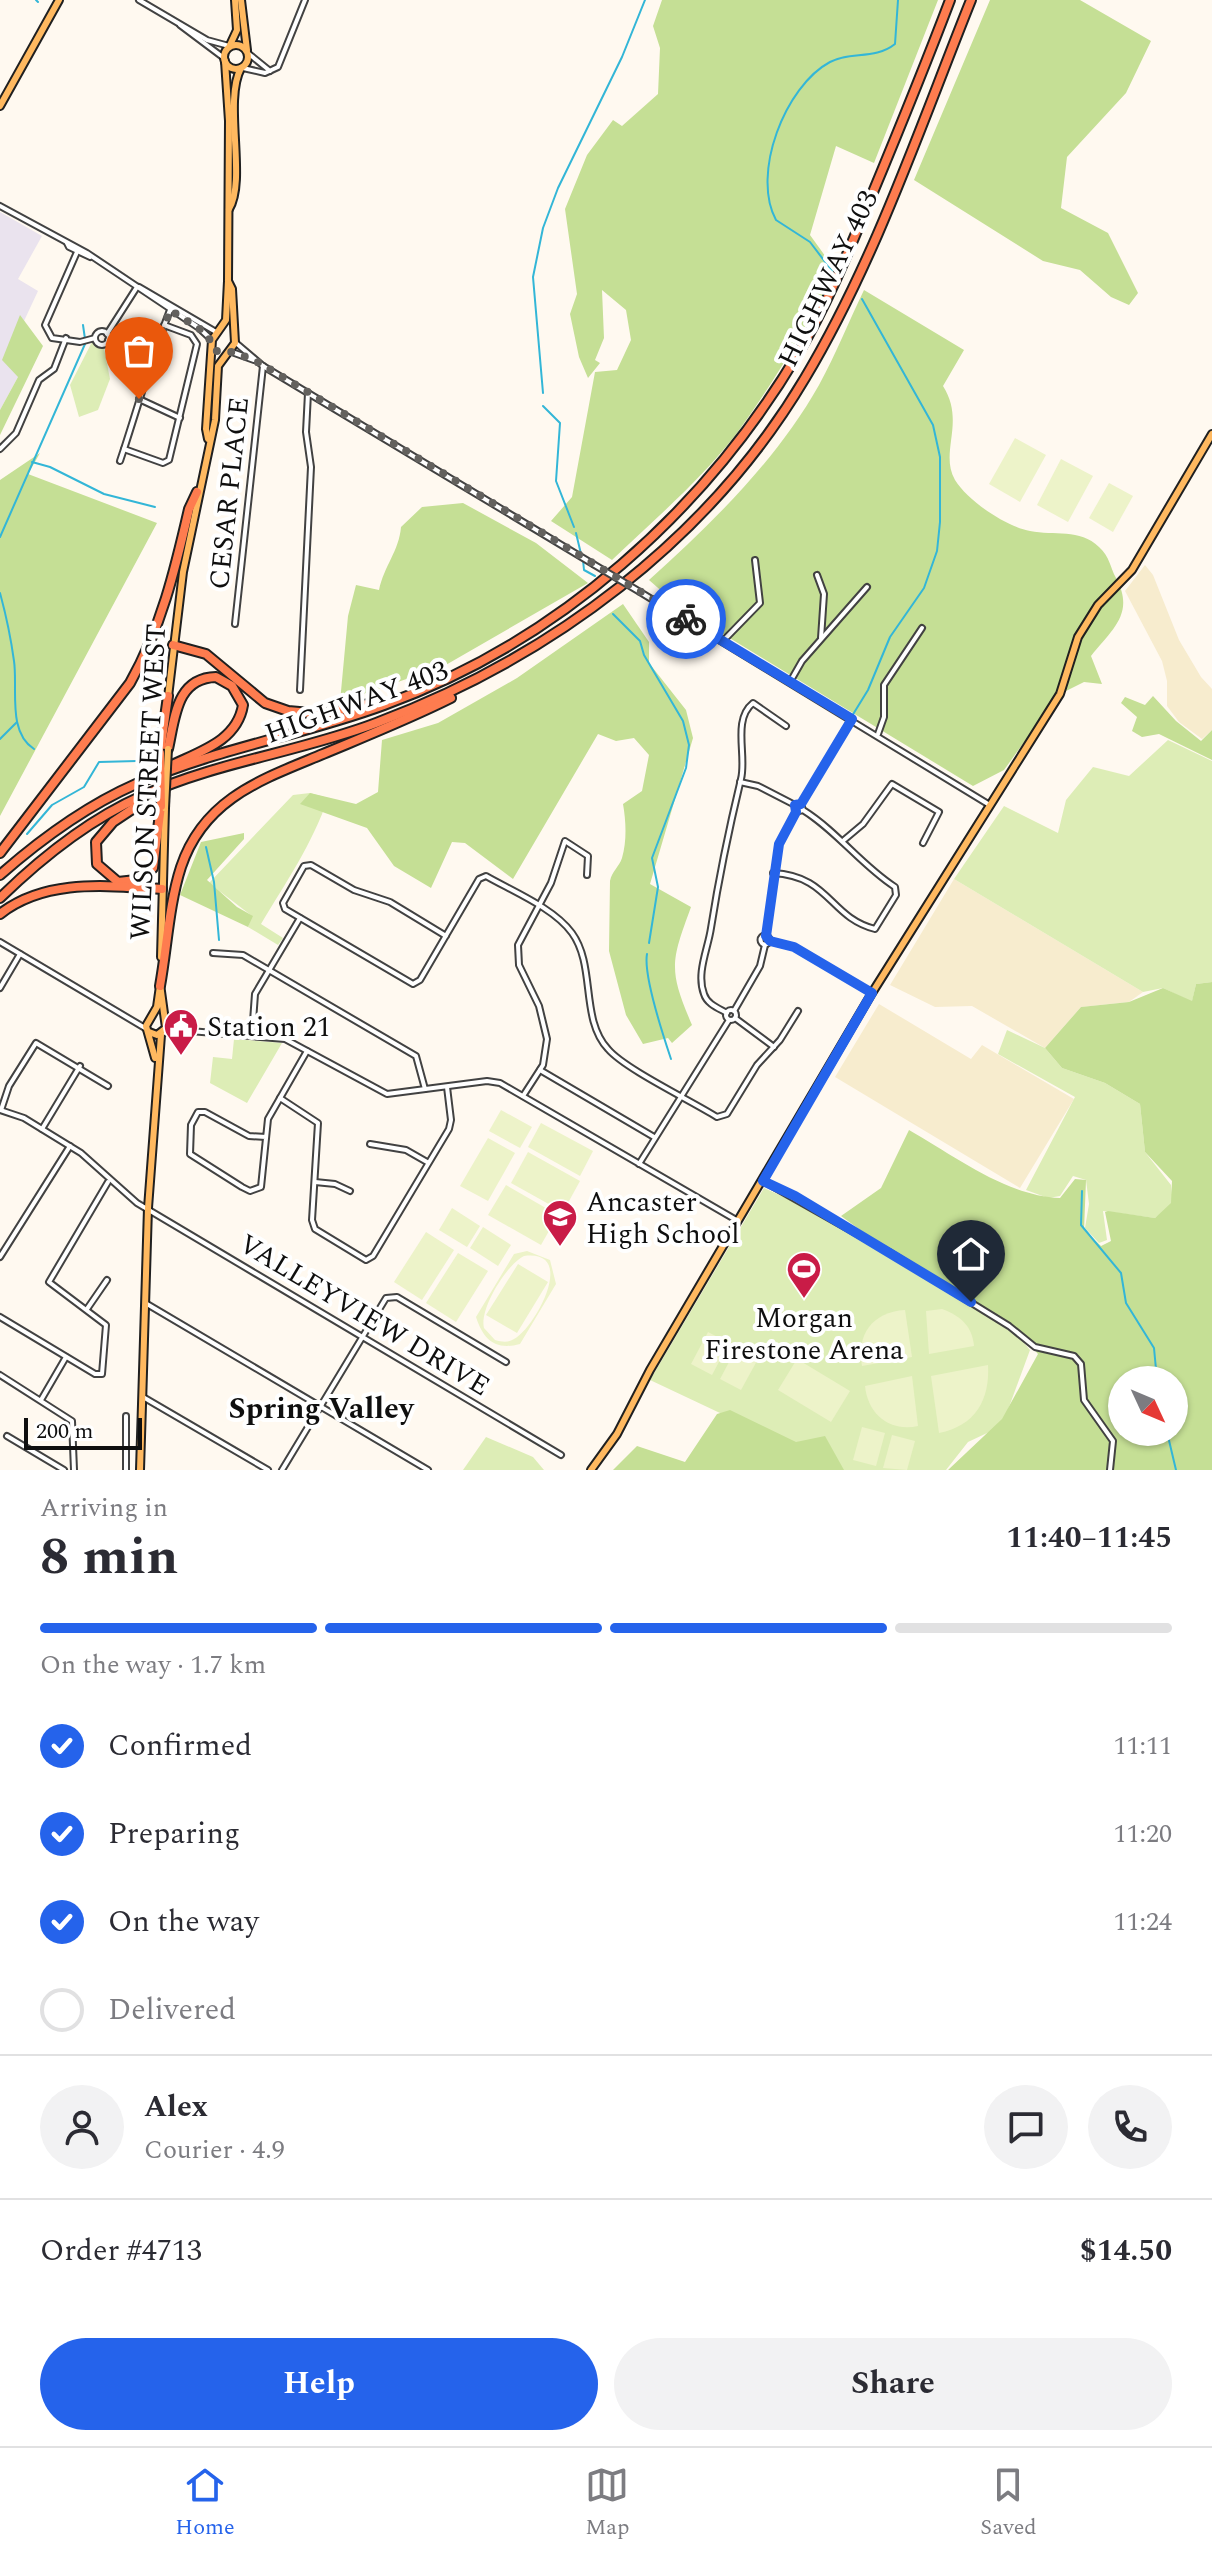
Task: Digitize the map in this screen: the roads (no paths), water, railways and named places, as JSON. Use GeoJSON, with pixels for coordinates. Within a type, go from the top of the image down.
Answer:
{"type":"FeatureCollection","features":[{"type":"Feature","properties":{"kind":"highway","name":"HIGHWAY 403"},"geometry":{"type":"LineString","coordinates":[[0,875],[33,846],[84,811],[135,784],[195,762],[388,704],[496,652],[558,613],[633,556],[706,483],[738,444],[799,353],[835,284],[950,0]]}},
{"type":"Feature","properties":{"kind":"highway","name":"HIGHWAY 403"},"geometry":{"type":"LineString","coordinates":[[0,898],[45,857],[87,825],[142,796],[411,710],[512,661],[611,595],[675,538],[751,454],[804,380],[855,283],[971,0]]}},
{"type":"Feature","properties":{"kind":"highway"},"geometry":{"type":"LineString","coordinates":[[0,853],[130,683],[147,654],[160,619],[189,509],[197,492]]}},
{"type":"Feature","properties":{"kind":"highway"},"geometry":{"type":"LineString","coordinates":[[173,645],[206,654],[265,703],[304,715],[382,701],[496,652]]}},
{"type":"Feature","properties":{"kind":"highway"},"geometry":{"type":"LineString","coordinates":[[160,986],[182,865],[201,827],[214,812],[249,784],[409,720],[469,689],[512,661]]}},
{"type":"Feature","properties":{"kind":"highway"},"geometry":{"type":"LineString","coordinates":[[135,784],[229,734],[236,727],[243,705],[232,686],[216,677],[192,682],[181,696],[164,751]]}},
{"type":"Feature","properties":{"kind":"highway"},"geometry":{"type":"LineString","coordinates":[[168,696],[164,751],[163,807],[159,847],[153,868],[136,880],[118,882],[97,864],[95,855],[96,842],[113,822],[146,800],[270,757]]}},
{"type":"Feature","properties":{"kind":"highway"},"geometry":{"type":"LineString","coordinates":[[0,914],[28,898],[67,888],[162,889]]}},
{"type":"Feature","properties":{"kind":"main road"},"geometry":{"type":"LineString","coordinates":[[0,106],[59,0]]}},
{"type":"Feature","properties":{"kind":"main road"},"geometry":{"type":"LineString","coordinates":[[228,281],[232,289],[234,340],[229,351],[220,353],[212,342],[226,320],[228,281],[224,59],[237,30],[238,0]]}},
{"type":"Feature","properties":{"kind":"main road"},"geometry":{"type":"LineString","coordinates":[[229,209],[235,166],[234,86],[248,52],[238,0]]}},
{"type":"Feature","properties":{"kind":"main road"},"geometry":{"type":"LineString","coordinates":[[229,46],[240,45],[248,52]]}},
{"type":"Feature","properties":{"kind":"main road"},"geometry":{"type":"LineString","coordinates":[[224,59],[232,69],[242,68]]}},
{"type":"Feature","properties":{"kind":"main road"},"geometry":{"type":"LineString","coordinates":[[216,332],[227,330],[234,340]]}},
{"type":"Feature","properties":{"kind":"main road","name":"WILSON STREET WEST"},"geometry":{"type":"LineString","coordinates":[[208,439],[206,429],[212,342]]}},
{"type":"Feature","properties":{"kind":"main road","name":"WILSON STREET WEST"},"geometry":{"type":"LineString","coordinates":[[168,696],[197,492],[215,420],[217,367],[229,351]]}},
{"type":"Feature","properties":{"kind":"main road"},"geometry":{"type":"LineString","coordinates":[[591,1470],[617,1434],[650,1370],[872,993],[988,804],[1060,694],[1078,637],[1098,605],[1132,570],[1212,434]]}},
{"type":"Feature","properties":{"kind":"main road","name":"WILSON STREET WEST"},"geometry":{"type":"LineString","coordinates":[[163,807],[160,986],[164,1020]]}},
{"type":"Feature","properties":{"kind":"main road","name":"WILSON STREET WEST"},"geometry":{"type":"LineString","coordinates":[[148,1030],[160,986]]}},
{"type":"Feature","properties":{"kind":"main road"},"geometry":{"type":"LineString","coordinates":[[140,1470],[148,1208],[156,1063],[164,1020],[150,1018]]}},
{"type":"Feature","properties":{"kind":"main road"},"geometry":{"type":"LineString","coordinates":[[156,1063],[148,1030],[162,1034]]}},
{"type":"Feature","properties":{"kind":"street"},"geometry":{"type":"LineString","coordinates":[[139,0],[178,24],[224,59]]}},
{"type":"Feature","properties":{"kind":"street"},"geometry":{"type":"LineString","coordinates":[[242,68],[270,71],[278,67],[305,0]]}},
{"type":"Feature","properties":{"kind":"street"},"geometry":{"type":"LineString","coordinates":[[178,24],[229,46]]}},
{"type":"Feature","properties":{"kind":"street"},"geometry":{"type":"LineString","coordinates":[[248,52],[270,71]]}},
{"type":"Feature","properties":{"kind":"street"},"geometry":{"type":"LineString","coordinates":[[0,206],[137,287],[212,342]]}},
{"type":"Feature","properties":{"kind":"street"},"geometry":{"type":"LineString","coordinates":[[67,243],[77,252],[90,257]]}},
{"type":"Feature","properties":{"kind":"street"},"geometry":{"type":"LineString","coordinates":[[77,252],[45,321],[50,337],[80,342],[95,338],[99,332],[153,358]]}},
{"type":"Feature","properties":{"kind":"street"},"geometry":{"type":"LineString","coordinates":[[137,287],[216,332]]}},
{"type":"Feature","properties":{"kind":"street"},"geometry":{"type":"LineString","coordinates":[[95,338],[101,345],[108,337],[137,287]]}},
{"type":"Feature","properties":{"kind":"street"},"geometry":{"type":"LineString","coordinates":[[120,461],[170,310]]}},
{"type":"Feature","properties":{"kind":"street"},"geometry":{"type":"LineString","coordinates":[[124,449],[167,462],[181,418],[197,341],[164,325]]}},
{"type":"Feature","properties":{"kind":"street"},"geometry":{"type":"LineString","coordinates":[[0,449],[16,433],[39,380],[54,369],[66,338]]}},
{"type":"Feature","properties":{"kind":"street"},"geometry":{"type":"LineString","coordinates":[[234,340],[263,366],[878,734],[988,804]]}},
{"type":"Feature","properties":{"kind":"street"},"geometry":{"type":"LineString","coordinates":[[229,351],[256,361]]}},
{"type":"Feature","properties":{"kind":"street","name":"CESAR PLACE"},"geometry":{"type":"LineString","coordinates":[[235,624],[263,366]]}},
{"type":"Feature","properties":{"kind":"street"},"geometry":{"type":"LineString","coordinates":[[300,690],[311,467],[306,432],[308,393]]}},
{"type":"Feature","properties":{"kind":"street"},"geometry":{"type":"LineString","coordinates":[[139,399],[181,418]]}},
{"type":"Feature","properties":{"kind":"street"},"geometry":{"type":"LineString","coordinates":[[723,641],[760,603],[755,560]]}},
{"type":"Feature","properties":{"kind":"street"},"geometry":{"type":"LineString","coordinates":[[817,575],[824,594],[821,640]]}},
{"type":"Feature","properties":{"kind":"street"},"geometry":{"type":"LineString","coordinates":[[790,682],[867,587]]}},
{"type":"Feature","properties":{"kind":"street"},"geometry":{"type":"LineString","coordinates":[[878,734],[884,717],[884,685],[922,628]]}},
{"type":"Feature","properties":{"kind":"street"},"geometry":{"type":"LineString","coordinates":[[729,1020],[727,1013],[709,1002],[703,993],[703,955],[711,932],[726,832],[744,766],[742,721],[747,707],[753,703],[786,726]]}},
{"type":"Feature","properties":{"kind":"street"},"geometry":{"type":"LineString","coordinates":[[773,873],[794,874],[811,881],[846,914],[875,929],[896,895],[895,887],[878,876],[844,841],[803,810],[801,804],[852,719]]}},
{"type":"Feature","properties":{"kind":"street"},"geometry":{"type":"LineString","coordinates":[[740,782],[758,786],[795,805],[801,804]]}},
{"type":"Feature","properties":{"kind":"street"},"geometry":{"type":"LineString","coordinates":[[844,841],[863,824],[892,784],[939,812],[923,843]]}},
{"type":"Feature","properties":{"kind":"street"},"geometry":{"type":"LineString","coordinates":[[774,1047],[735,1018],[734,1011],[760,966],[767,943],[773,873],[779,844],[796,812],[795,805]]}},
{"type":"Feature","properties":{"kind":"street"},"geometry":{"type":"LineString","coordinates":[[796,812],[803,810]]}},
{"type":"Feature","properties":{"kind":"street"},"geometry":{"type":"LineString","coordinates":[[523,1096],[540,1070],[547,1050],[547,1036],[539,1006],[521,970],[517,949],[522,931],[552,880],[565,841],[590,858],[587,875]]}},
{"type":"Feature","properties":{"kind":"street"},"geometry":{"type":"LineString","coordinates":[[446,936],[390,902],[354,890],[309,864],[283,903],[285,909],[413,984],[420,980],[483,876],[564,924],[577,941],[597,1029],[605,1046],[717,1117],[727,1114],[757,1065],[774,1047],[798,1011]]}},
{"type":"Feature","properties":{"kind":"street"},"geometry":{"type":"LineString","coordinates":[[252,1035],[254,997],[300,918]]}},
{"type":"Feature","properties":{"kind":"street"},"geometry":{"type":"LineString","coordinates":[[0,942],[148,1030]]}},
{"type":"Feature","properties":{"kind":"street"},"geometry":{"type":"LineString","coordinates":[[767,943],[794,947],[872,993]]}},
{"type":"Feature","properties":{"kind":"street"},"geometry":{"type":"LineString","coordinates":[[213,953],[243,955],[416,1056],[425,1090]]}},
{"type":"Feature","properties":{"kind":"street"},"geometry":{"type":"LineString","coordinates":[[0,988],[20,954]]}},
{"type":"Feature","properties":{"kind":"street"},"geometry":{"type":"LineString","coordinates":[[727,1013],[734,1011]]}},
{"type":"Feature","properties":{"kind":"street"},"geometry":{"type":"LineString","coordinates":[[131,1020],[150,1018]]}},
{"type":"Feature","properties":{"kind":"street"},"geometry":{"type":"LineString","coordinates":[[639,1164],[729,1020],[735,1018]]}},
{"type":"Feature","properties":{"kind":"street"},"geometry":{"type":"LineString","coordinates":[[164,1020],[178,1030]]}},
{"type":"Feature","properties":{"kind":"street"},"geometry":{"type":"LineString","coordinates":[[162,1034],[178,1030],[285,1039],[380,1093],[495,1082],[738,1221]]}},
{"type":"Feature","properties":{"kind":"street"},"geometry":{"type":"LineString","coordinates":[[1,1110],[9,1086],[36,1043],[80,1066],[108,1086]]}},
{"type":"Feature","properties":{"kind":"street"},"geometry":{"type":"LineString","coordinates":[[266,1137],[249,1136],[207,1112],[198,1112],[191,1125],[190,1154],[242,1187],[256,1190],[263,1182],[268,1119],[307,1051]]}},
{"type":"Feature","properties":{"kind":"street"},"geometry":{"type":"LineString","coordinates":[[42,1129],[80,1066]]}},
{"type":"Feature","properties":{"kind":"street"},"geometry":{"type":"LineString","coordinates":[[540,1070],[654,1137]]}},
{"type":"Feature","properties":{"kind":"street"},"geometry":{"type":"LineString","coordinates":[[280,1098],[318,1123],[312,1220],[315,1229],[369,1259],[451,1124],[447,1087]]}},
{"type":"Feature","properties":{"kind":"street","name":"VALLEYVIEW DRIVE"},"geometry":{"type":"LineString","coordinates":[[1,1110],[70,1146],[108,1180],[148,1208],[561,1455]]}},
{"type":"Feature","properties":{"kind":"street"},"geometry":{"type":"LineString","coordinates":[[370,1144],[406,1150],[428,1162]]}},
{"type":"Feature","properties":{"kind":"street"},"geometry":{"type":"LineString","coordinates":[[0,1257],[70,1146]]}},
{"type":"Feature","properties":{"kind":"street"},"geometry":{"type":"LineString","coordinates":[[0,1317],[95,1374],[102,1374],[105,1369],[106,1325],[49,1282],[108,1180]]}},
{"type":"Feature","properties":{"kind":"street"},"geometry":{"type":"LineString","coordinates":[[763,1181],[889,1252],[1009,1326],[1035,1347],[1074,1356],[1081,1364],[1084,1400],[1113,1441],[1110,1470]]}},
{"type":"Feature","properties":{"kind":"street"},"geometry":{"type":"LineString","coordinates":[[315,1182],[335,1184],[350,1191]]}},
{"type":"Feature","properties":{"kind":"street"},"geometry":{"type":"LineString","coordinates":[[87,1309],[107,1280]]}},
{"type":"Feature","properties":{"kind":"street"},"geometry":{"type":"LineString","coordinates":[[282,1470],[386,1298],[397,1297],[506,1362]]}},
{"type":"Feature","properties":{"kind":"street"},"geometry":{"type":"LineString","coordinates":[[147,1304],[428,1470]]}},
{"type":"Feature","properties":{"kind":"street"},"geometry":{"type":"LineString","coordinates":[[41,1400],[66,1357]]}},
{"type":"Feature","properties":{"kind":"street"},"geometry":{"type":"LineString","coordinates":[[0,1375],[72,1421],[74,1470]]}},
{"type":"Feature","properties":{"kind":"street"},"geometry":{"type":"LineString","coordinates":[[143,1397],[268,1470]]}},
{"type":"Feature","properties":{"kind":"street"},"geometry":{"type":"LineString","coordinates":[[126,1416],[126,1470]]}},
{"type":"Feature","properties":{"kind":"street"},"geometry":{"type":"LineString","coordinates":[[7,1436],[64,1470]]}},
{"type":"Feature","properties":{"kind":"waterway"},"geometry":{"type":"LineString","coordinates":[[543,393],[533,277],[543,228],[558,188],[622,57],[645,0]]}},
{"type":"Feature","properties":{"kind":"waterway"},"geometry":{"type":"LineString","coordinates":[[832,271],[810,242],[776,220],[769,201],[770,156],[787,110],[799,90],[814,74],[838,59],[879,52],[895,44],[898,0]]}},
{"type":"Feature","properties":{"kind":"waterway"},"geometry":{"type":"LineString","coordinates":[[852,716],[868,690],[890,637],[924,588],[937,551],[940,522],[940,457],[933,425],[862,299]]}},
{"type":"Feature","properties":{"kind":"waterway"},"geometry":{"type":"LineString","coordinates":[[83,325],[85,339]]}},
{"type":"Feature","properties":{"kind":"waterway"},"geometry":{"type":"LineString","coordinates":[[0,537],[85,344]]}},
{"type":"Feature","properties":{"kind":"waterway"},"geometry":{"type":"LineString","coordinates":[[543,406],[560,423],[556,481],[574,527]]}},
{"type":"Feature","properties":{"kind":"waterway"},"geometry":{"type":"LineString","coordinates":[[32,462],[50,467],[104,494],[155,507]]}},
{"type":"Feature","properties":{"kind":"waterway"},"geometry":{"type":"LineString","coordinates":[[576,533],[581,554]]}},
{"type":"Feature","properties":{"kind":"waterway"},"geometry":{"type":"LineString","coordinates":[[583,560],[584,570],[595,576]]}},
{"type":"Feature","properties":{"kind":"waterway"},"geometry":{"type":"LineString","coordinates":[[0,593],[14,661],[17,721],[20,732],[34,749]]}},
{"type":"Feature","properties":{"kind":"waterway"},"geometry":{"type":"LineString","coordinates":[[613,614],[640,641],[644,655],[683,721],[689,745],[686,768],[652,858],[658,887],[649,943]]}},
{"type":"Feature","properties":{"kind":"waterway"},"geometry":{"type":"LineString","coordinates":[[0,739],[17,722]]}},
{"type":"Feature","properties":{"kind":"waterway"},"geometry":{"type":"LineString","coordinates":[[27,834],[52,805],[84,787],[99,762],[137,761]]}},
{"type":"Feature","properties":{"kind":"waterway"},"geometry":{"type":"LineString","coordinates":[[206,847],[214,882],[219,940]]}},
{"type":"Feature","properties":{"kind":"waterway"},"geometry":{"type":"LineString","coordinates":[[647,954],[651,991],[671,1059]]}},
{"type":"Feature","properties":{"kind":"waterway"},"geometry":{"type":"LineString","coordinates":[[1082,1191],[1081,1225],[1121,1273],[1126,1303],[1154,1348],[1156,1366]]}},
{"type":"Feature","properties":{"kind":"waterway"},"geometry":{"type":"LineString","coordinates":[[1170,1446],[1176,1470]]}},
{"type":"Feature","properties":{"kind":"place","name":"Station 21"},"geometry":{"type":"Point","coordinates":[181,1057]}},
{"type":"Feature","properties":{"kind":"place","name":"Ancaster High School"},"geometry":{"type":"Point","coordinates":[560,1248]}},
{"type":"Feature","properties":{"kind":"place","name":"Morgan Firestone Arena"},"geometry":{"type":"Point","coordinates":[804,1300]}},
{"type":"Feature","properties":{"kind":"district","name":"Spring Valley"},"geometry":{"type":"Point","coordinates":[321,1408]}}]}
